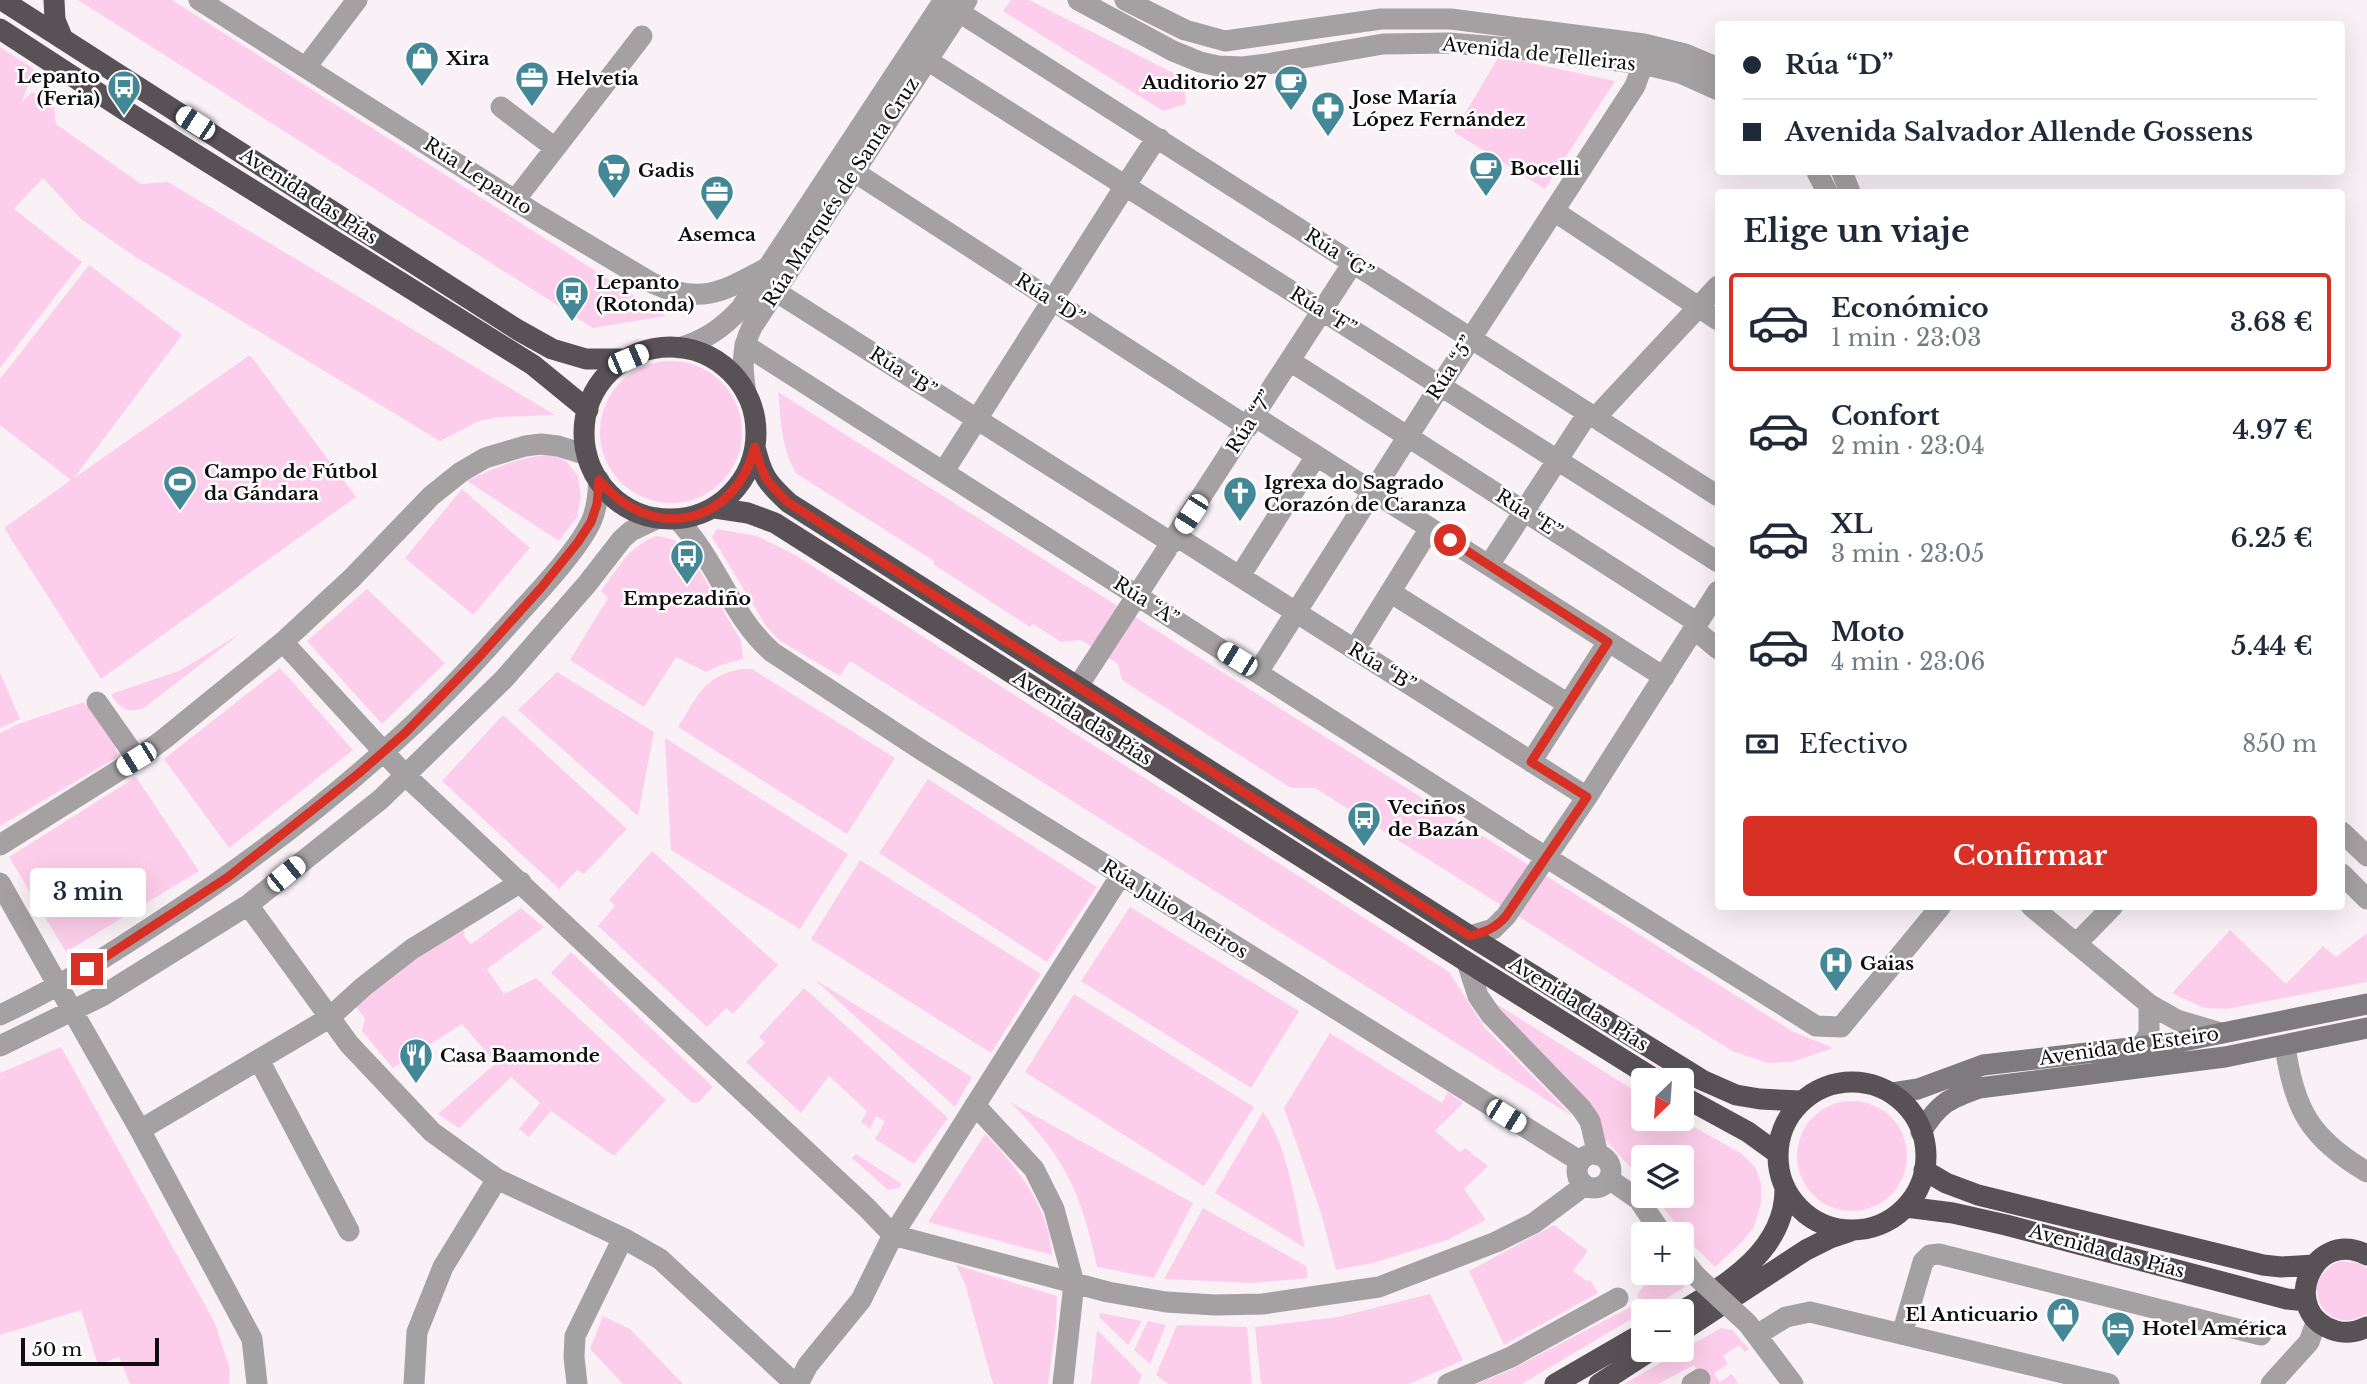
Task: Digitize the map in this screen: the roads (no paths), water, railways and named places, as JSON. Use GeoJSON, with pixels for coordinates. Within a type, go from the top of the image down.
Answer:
{"type":"FeatureCollection","features":[{"type":"Feature","properties":{"kind":"highway"},"geometry":{"type":"LineString","coordinates":[[54,0],[55,20],[62,37]]}},
{"type":"Feature","properties":{"kind":"highway","name":"Avenida das Pías"},"geometry":{"type":"LineString","coordinates":[[8,1],[518,330],[552,349],[586,359],[628,359]]}},
{"type":"Feature","properties":{"kind":"highway","name":"Avenida das Pías"},"geometry":{"type":"LineString","coordinates":[[0,29],[126,111],[533,365],[588,410]]}},
{"type":"Feature","properties":{"kind":"highway"},"geometry":{"type":"LineString","coordinates":[[661,348],[698,352],[713,359],[738,380],[746,393],[756,425],[751,464],[729,497],[715,508],[698,516],[668,519],[640,514],[610,494],[599,480],[587,455],[585,439],[588,410],[603,381],[614,368],[628,359],[661,348]]}},
{"type":"Feature","properties":{"kind":"highway","name":"Avenida das Pías"},"geometry":{"type":"LineString","coordinates":[[755,447],[761,471],[789,503],[1470,936],[1702,1080],[1736,1095],[1800,1101]]}},
{"type":"Feature","properties":{"kind":"highway","name":"Avenida das Pías"},"geometry":{"type":"LineString","coordinates":[[715,508],[748,513],[775,523],[1637,1068]]}},
{"type":"Feature","properties":{"kind":"highway"},"geometry":{"type":"LineString","coordinates":[[1694,1323],[1806,1250],[1830,1238],[1877,1226],[1906,1208],[1920,1184],[1924,1170],[1922,1132],[1910,1110],[1892,1093],[1875,1085],[1856,1082],[1835,1084],[1817,1090],[1800,1101],[1788,1116],[1780,1134],[1777,1153],[1785,1188],[1798,1206],[1815,1219],[1835,1228],[1857,1230]]}},
{"type":"Feature","properties":{"kind":"highway"},"geometry":{"type":"LineString","coordinates":[[1694,1103],[1748,1132],[1777,1153]]}},
{"type":"Feature","properties":{"kind":"highway","name":"Avenida das Pías"},"geometry":{"type":"LineString","coordinates":[[1924,1170],[1947,1183],[1978,1195],[2244,1261],[2281,1267],[2314,1265]]}},
{"type":"Feature","properties":{"kind":"highway"},"geometry":{"type":"LineString","coordinates":[[1694,1304],[1721,1288],[1762,1251],[1781,1222],[1785,1188]]}},
{"type":"Feature","properties":{"kind":"highway","name":"Avenida das Pías"},"geometry":{"type":"LineString","coordinates":[[1906,1208],[1980,1219],[2287,1299],[2306,1301]]}},
{"type":"Feature","properties":{"kind":"highway"},"geometry":{"type":"LineString","coordinates":[[2367,1255],[2354,1250],[2343,1250],[2323,1256],[2307,1276],[2305,1288],[2306,1301],[2326,1325],[2352,1332],[2367,1327]]}},
{"type":"Feature","properties":{"kind":"highway"},"geometry":{"type":"LineString","coordinates":[[1555,1384],[1631,1340]]}},
{"type":"Feature","properties":{"kind":"highway"},"geometry":{"type":"LineString","coordinates":[[1599,1384],[1633,1362]]}},
{"type":"Feature","properties":{"kind":"main road","name":"Avenida de Esteiro"},"geometry":{"type":"LineString","coordinates":[[1892,1093],[1918,1089],[1983,1066],[2140,1048],[2367,1004]]}},
{"type":"Feature","properties":{"kind":"main road","name":"Avenida de Esteiro"},"geometry":{"type":"LineString","coordinates":[[1922,1132],[1938,1107],[1954,1097],[1979,1088],[2178,1064],[2286,1046],[2367,1028]]}},
{"type":"Feature","properties":{"kind":"street","name":"Rúa Lepanto"},"geometry":{"type":"LineString","coordinates":[[199,0],[515,200],[643,278],[670,291],[688,295],[724,291],[769,267]]}},
{"type":"Feature","properties":{"kind":"street"},"geometry":{"type":"LineString","coordinates":[[306,67],[357,0]]}},
{"type":"Feature","properties":{"kind":"street","name":"Avenida de Telleiras"},"geometry":{"type":"LineString","coordinates":[[1079,0],[1173,51],[1200,62],[1218,65],[1266,64],[1383,44],[1449,43],[1643,64],[1680,73],[1715,89]]}},
{"type":"Feature","properties":{"kind":"street","name":"Avenida de Telleiras"},"geometry":{"type":"LineString","coordinates":[[1125,0],[1185,30],[1225,41],[1381,19],[1451,19],[1644,44],[1685,54],[1715,67]]}},
{"type":"Feature","properties":{"kind":"street","name":"Rúa Marqués de Santa Cruz"},"geometry":{"type":"LineString","coordinates":[[746,393],[742,369],[745,345],[752,327],[927,60],[957,4]]}},
{"type":"Feature","properties":{"kind":"street","name":"Rúa Marqués de Santa Cruz"},"geometry":{"type":"LineString","coordinates":[[679,348],[705,339],[728,322],[741,308],[957,4]]}},
{"type":"Feature","properties":{"kind":"street","name":"Rúa “G”"},"geometry":{"type":"LineString","coordinates":[[957,4],[1160,139],[1715,494]]}},
{"type":"Feature","properties":{"kind":"street"},"geometry":{"type":"LineString","coordinates":[[515,200],[642,36]]}},
{"type":"Feature","properties":{"kind":"street","name":"Rúa “F”"},"geometry":{"type":"LineString","coordinates":[[927,60],[1715,560]]}},
{"type":"Feature","properties":{"kind":"street","name":"Rúa “5”"},"geometry":{"type":"LineString","coordinates":[[1258,673],[1635,86],[1643,64]]}},
{"type":"Feature","properties":{"kind":"street"},"geometry":{"type":"LineString","coordinates":[[501,107],[555,148]]}},
{"type":"Feature","properties":{"kind":"street"},"geometry":{"type":"LineString","coordinates":[[944,471],[1125,186],[1152,145],[1160,139]]}},
{"type":"Feature","properties":{"kind":"street","name":"Rúa “D”"},"geometry":{"type":"LineString","coordinates":[[853,171],[1053,301],[1373,491],[1664,677]]}},
{"type":"Feature","properties":{"kind":"street"},"geometry":{"type":"LineString","coordinates":[[1823,182],[1842,189]]}},
{"type":"Feature","properties":{"kind":"street"},"geometry":{"type":"LineString","coordinates":[[1555,211],[1715,318]]}},
{"type":"Feature","properties":{"kind":"street","name":"Rúa “7”"},"geometry":{"type":"LineString","coordinates":[[1078,686],[1353,263]]}},
{"type":"Feature","properties":{"kind":"street"},"geometry":{"type":"LineString","coordinates":[[1489,565],[1557,460],[1592,415],[1715,289]]}},
{"type":"Feature","properties":{"kind":"street","name":"Rúa “B”"},"geometry":{"type":"LineString","coordinates":[[775,290],[977,420],[1174,540],[1240,576],[1587,797]]}},
{"type":"Feature","properties":{"kind":"street","name":"Rúa “A”"},"geometry":{"type":"LineString","coordinates":[[745,345],[1547,858],[1816,1026],[1840,1027],[1938,910]]}},
{"type":"Feature","properties":{"kind":"street","name":"Rúa “E”"},"geometry":{"type":"LineString","coordinates":[[1290,361],[1524,511],[1696,626],[1715,646]]}},
{"type":"Feature","properties":{"kind":"street"},"geometry":{"type":"LineString","coordinates":[[0,845],[164,739],[283,642],[352,578],[431,496],[461,472],[504,451],[541,444],[587,455]]}},
{"type":"Feature","properties":{"kind":"street"},"geometry":{"type":"LineString","coordinates":[[1240,576],[1316,456]]}},
{"type":"Feature","properties":{"kind":"street"},"geometry":{"type":"LineString","coordinates":[[0,1015],[60,986],[228,877],[384,752],[479,657],[578,542],[591,522],[597,504],[599,480]]}},
{"type":"Feature","properties":{"kind":"street"},"geometry":{"type":"LineString","coordinates":[[0,1046],[102,996],[248,905],[406,776],[504,680],[622,539],[631,531],[668,519]]}},
{"type":"Feature","properties":{"kind":"street","name":"Rúa Julio Aneiros"},"geometry":{"type":"LineString","coordinates":[[668,519],[701,546],[756,639],[772,652],[923,751],[1586,1167]]}},
{"type":"Feature","properties":{"kind":"street"},"geometry":{"type":"LineString","coordinates":[[1355,649],[1430,528]]}},
{"type":"Feature","properties":{"kind":"street"},"geometry":{"type":"LineString","coordinates":[[1390,592],[1568,704]]}},
{"type":"Feature","properties":{"kind":"street"},"geometry":{"type":"LineString","coordinates":[[1470,936],[1485,932],[1501,922],[1547,858],[1715,595]]}},
{"type":"Feature","properties":{"kind":"street"},"geometry":{"type":"LineString","coordinates":[[283,642],[406,776],[893,1235],[1108,1292],[1156,1300],[1215,1305],[1263,1304],[1379,1287],[1496,1242],[1534,1223],[1577,1191],[1586,1167],[1590,1121],[1581,1108],[1491,1016],[1478,996],[1467,962]]}},
{"type":"Feature","properties":{"kind":"street"},"geometry":{"type":"LineString","coordinates":[[1531,762],[1608,642]]}},
{"type":"Feature","properties":{"kind":"street"},"geometry":{"type":"LineString","coordinates":[[97,702],[136,759]]}},
{"type":"Feature","properties":{"kind":"street"},"geometry":{"type":"LineString","coordinates":[[2345,834],[2367,856]]}},
{"type":"Feature","properties":{"kind":"street"},"geometry":{"type":"LineString","coordinates":[[248,905],[349,1044],[432,1132],[497,1179],[660,1258],[796,1384],[808,1365],[861,1300],[893,1235],[1121,875]]}},
{"type":"Feature","properties":{"kind":"street"},"geometry":{"type":"LineString","coordinates":[[2345,877],[2367,899]]}},
{"type":"Feature","properties":{"kind":"street"},"geometry":{"type":"LineString","coordinates":[[141,1130],[329,1018],[363,987],[412,949],[521,882]]}},
{"type":"Feature","properties":{"kind":"street"},"geometry":{"type":"LineString","coordinates":[[0,883],[141,1130],[252,1339],[257,1384]]}},
{"type":"Feature","properties":{"kind":"street"},"geometry":{"type":"LineString","coordinates":[[2036,910],[2149,1004],[2178,1020],[2221,1033]]}},
{"type":"Feature","properties":{"kind":"street"},"geometry":{"type":"LineString","coordinates":[[2076,944],[2109,910]]}},
{"type":"Feature","properties":{"kind":"street"},"geometry":{"type":"LineString","coordinates":[[2140,1048],[2149,1034],[2149,1004]]}},
{"type":"Feature","properties":{"kind":"street"},"geometry":{"type":"LineString","coordinates":[[2286,1046],[2294,1092],[2303,1114],[2314,1131],[2331,1147],[2367,1172]]}},
{"type":"Feature","properties":{"kind":"street"},"geometry":{"type":"LineString","coordinates":[[259,1060],[349,1231]]}},
{"type":"Feature","properties":{"kind":"street"},"geometry":{"type":"LineString","coordinates":[[975,1105],[1034,1170],[1054,1209],[1074,1283],[1063,1384]]}},
{"type":"Feature","properties":{"kind":"street"},"geometry":{"type":"LineString","coordinates":[[1586,1167],[1596,1188],[1609,1179],[1639,1200],[1654,1222]]}},
{"type":"Feature","properties":{"kind":"street"},"geometry":{"type":"LineString","coordinates":[[414,1384],[417,1332],[438,1278],[497,1179]]}},
{"type":"Feature","properties":{"kind":"street"},"geometry":{"type":"LineString","coordinates":[[578,1384],[574,1357],[575,1336],[623,1238]]}},
{"type":"Feature","properties":{"kind":"street"},"geometry":{"type":"LineString","coordinates":[[1902,1334],[1923,1262],[1930,1255],[1939,1254],[2261,1335]]}},
{"type":"Feature","properties":{"kind":"street"},"geometry":{"type":"LineString","coordinates":[[1694,1274],[1752,1329],[1793,1384]]}},
{"type":"Feature","properties":{"kind":"street"},"geometry":{"type":"LineString","coordinates":[[1448,1384],[1511,1357],[1618,1298]]}},
{"type":"Feature","properties":{"kind":"street"},"geometry":{"type":"LineString","coordinates":[[1752,1329],[1810,1312],[2109,1384]]}},
{"type":"Feature","properties":{"kind":"street"},"geometry":{"type":"LineString","coordinates":[[2271,1384],[2326,1325]]}},
{"type":"Feature","properties":{"kind":"place","name":"Xira"},"geometry":{"type":"Point","coordinates":[422,88]}},
{"type":"Feature","properties":{"kind":"place","name":"Helvetia"},"geometry":{"type":"Point","coordinates":[532,108]}},
{"type":"Feature","properties":{"kind":"place","name":"Auditorio 27"},"geometry":{"type":"Point","coordinates":[1291,112]}},
{"type":"Feature","properties":{"kind":"place","name":"Lepanto (Feria)"},"geometry":{"type":"Point","coordinates":[124,117]}},
{"type":"Feature","properties":{"kind":"place","name":"Jose María López Fernández"},"geometry":{"type":"Point","coordinates":[1328,138]}},
{"type":"Feature","properties":{"kind":"place","name":"Bocelli"},"geometry":{"type":"Point","coordinates":[1486,198]}},
{"type":"Feature","properties":{"kind":"place","name":"Gadis"},"geometry":{"type":"Point","coordinates":[614,200]}},
{"type":"Feature","properties":{"kind":"place","name":"Asemca"},"geometry":{"type":"Point","coordinates":[717,222]}},
{"type":"Feature","properties":{"kind":"place","name":"Lepanto (Rotonda)"},"geometry":{"type":"Point","coordinates":[572,323]}},
{"type":"Feature","properties":{"kind":"place","name":"Campo de Fútbol da Gándara"},"geometry":{"type":"Point","coordinates":[180,512]}},
{"type":"Feature","properties":{"kind":"place","name":"Igrexa do Sagrado Corazón de Caranza"},"geometry":{"type":"Point","coordinates":[1240,523]}},
{"type":"Feature","properties":{"kind":"place","name":"Empezadiño"},"geometry":{"type":"Point","coordinates":[687,586]}},
{"type":"Feature","properties":{"kind":"place","name":"Veciños de Bazán"},"geometry":{"type":"Point","coordinates":[1364,848]}},
{"type":"Feature","properties":{"kind":"place","name":"Gaias"},"geometry":{"type":"Point","coordinates":[1836,993]}},
{"type":"Feature","properties":{"kind":"place","name":"Casa Baamonde"},"geometry":{"type":"Point","coordinates":[416,1085]}},
{"type":"Feature","properties":{"kind":"place","name":"El Anticuario"},"geometry":{"type":"Point","coordinates":[2063,1344]}},
{"type":"Feature","properties":{"kind":"place","name":"Hotel América"},"geometry":{"type":"Point","coordinates":[2118,1358]}}]}
